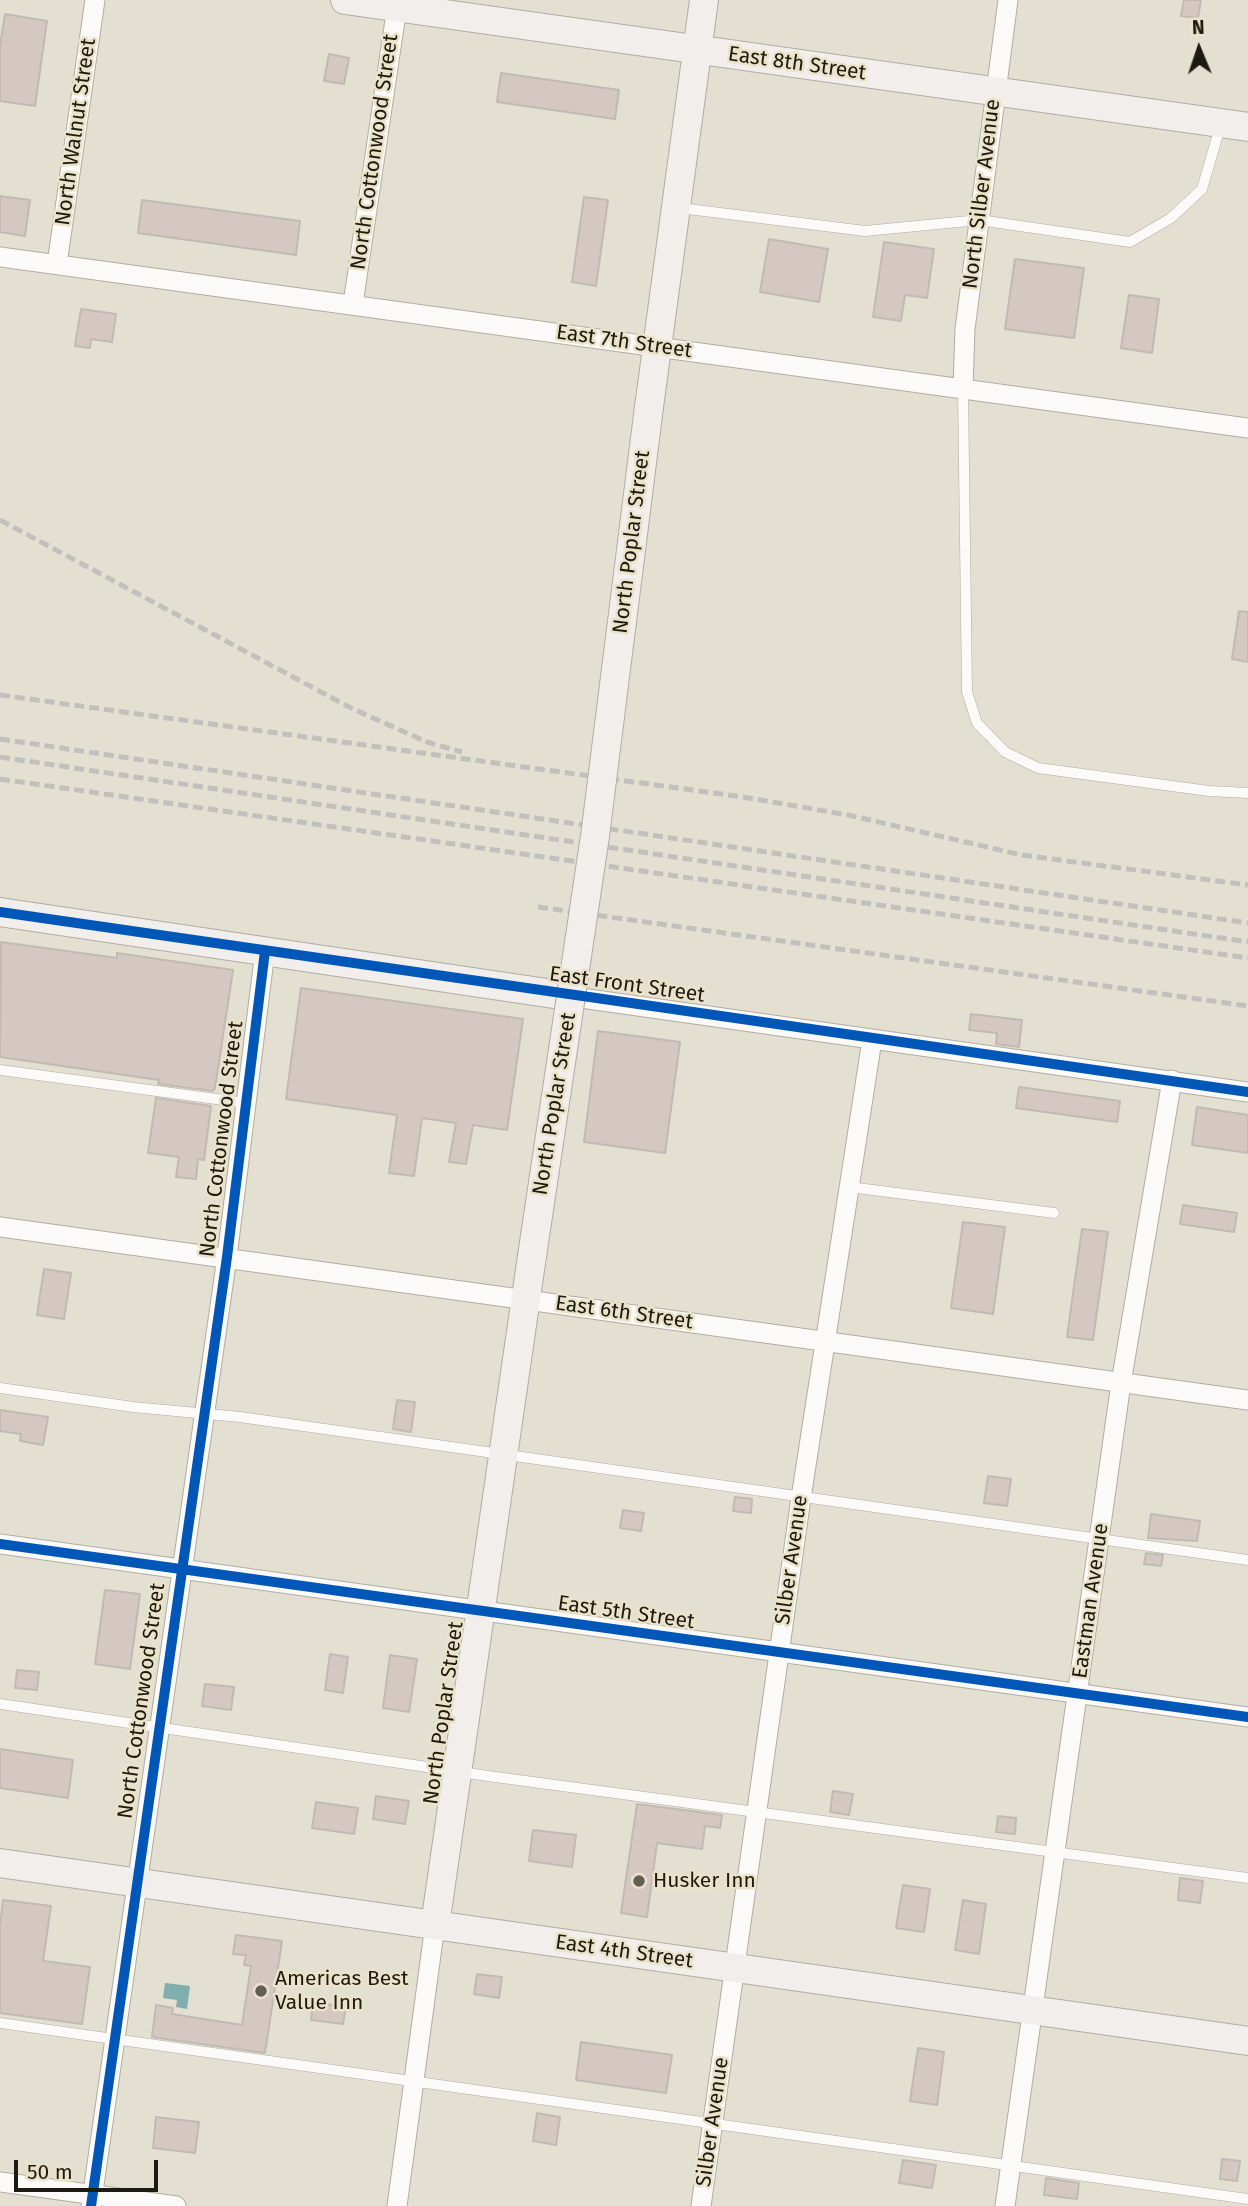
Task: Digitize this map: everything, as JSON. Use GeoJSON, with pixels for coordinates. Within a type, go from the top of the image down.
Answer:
{"type":"FeatureCollection","features":[{"type":"Feature","properties":{"kind":"main road","name":"East 8th Street"},"geometry":{"type":"LineString","coordinates":[[345,0],[397,4],[697,50],[1235,125]]}},
{"type":"Feature","properties":{"kind":"main road","name":"North Poplar Street"},"geometry":{"type":"LineString","coordinates":[[435,1925],[500,1455],[595,836],[674,207],[704,0]]}},
{"type":"Feature","properties":{"kind":"main road","name":"East Front Street"},"geometry":{"type":"LineString","coordinates":[[0,912],[574,997]]}},
{"type":"Feature","properties":{"kind":"main road","name":"East 4th Street"},"geometry":{"type":"LineString","coordinates":[[0,1863],[1248,2041]]}},
{"type":"Feature","properties":{"kind":"street","name":"North Walnut Street"},"geometry":{"type":"LineString","coordinates":[[57,264],[94,0]]}},
{"type":"Feature","properties":{"kind":"street","name":"North Silber Avenue"},"geometry":{"type":"LineString","coordinates":[[963,389],[965,329],[1008,0]]}},
{"type":"Feature","properties":{"kind":"street","name":"North Cottonwood Street"},"geometry":{"type":"LineString","coordinates":[[353,304],[397,4]]}},
{"type":"Feature","properties":{"kind":"street","name":"East 7th Street"},"geometry":{"type":"LineString","coordinates":[[0,257],[1248,428]]}},
{"type":"Feature","properties":{"kind":"street","name":"North Cottonwood Street"},"geometry":{"type":"LineString","coordinates":[[92,2200],[227,1256],[265,951]]}},
{"type":"Feature","properties":{"kind":"street","name":"East Front Street"},"geometry":{"type":"LineString","coordinates":[[574,997],[1172,1080],[1248,1093]]}},
{"type":"Feature","properties":{"kind":"street","name":"Silber Avenue"},"geometry":{"type":"LineString","coordinates":[[701,2206],[824,1341],[872,1040]]}},
{"type":"Feature","properties":{"kind":"street","name":"Eastman Avenue"},"geometry":{"type":"LineString","coordinates":[[1005,2206],[1121,1382],[1172,1080]]}},
{"type":"Feature","properties":{"kind":"street","name":"East 6th Street"},"geometry":{"type":"LineString","coordinates":[[0,1227],[227,1256],[1248,1400]]}},
{"type":"Feature","properties":{"kind":"street","name":"East 5th Street"},"geometry":{"type":"LineString","coordinates":[[0,1544],[1248,1717]]}},
{"type":"Feature","properties":{"kind":"street","name":"North Poplar Street"},"geometry":{"type":"LineString","coordinates":[[397,2206],[435,1925]]}},
{"type":"Feature","properties":{"kind":"street"},"geometry":{"type":"LineString","coordinates":[[0,2182],[92,2200],[176,2206]]}},
{"type":"Feature","properties":{"kind":"lane"},"geometry":{"type":"LineString","coordinates":[[674,207],[865,231],[979,220],[1130,242],[1171,218],[1202,189],[1235,125]]}},
{"type":"Feature","properties":{"kind":"lane"},"geometry":{"type":"LineString","coordinates":[[963,389],[967,692],[978,723],[1005,752],[1038,768],[1209,791],[1248,793]]}},
{"type":"Feature","properties":{"kind":"lane"},"geometry":{"type":"LineString","coordinates":[[0,1070],[246,1103]]}},
{"type":"Feature","properties":{"kind":"lane"},"geometry":{"type":"LineString","coordinates":[[849,1187],[1054,1213]]}},
{"type":"Feature","properties":{"kind":"lane"},"geometry":{"type":"LineString","coordinates":[[0,1388],[1248,1560]]}},
{"type":"Feature","properties":{"kind":"lane"},"geometry":{"type":"LineString","coordinates":[[0,1704],[756,1813],[1248,1878]]}},
{"type":"Feature","properties":{"kind":"lane"},"geometry":{"type":"LineString","coordinates":[[0,2023],[712,2121],[1248,2199]]}},
{"type":"Feature","properties":{"kind":"water"},"geometry":{"type":"Polygon","coordinates":[[[165,1983],[190,1986],[187,2009],[176,2007],[177,2000],[163,1998],[165,1983]]]}},
{"type":"Feature","properties":{"kind":"building"},"geometry":{"type":"Polygon","coordinates":[[[1184,0],[1201,0],[1198,18],[1181,16],[1184,0]]]}},
{"type":"Feature","properties":{"kind":"building"},"geometry":{"type":"Polygon","coordinates":[[[5,14],[47,21],[35,106],[0,101],[0,46],[5,14]]]}},
{"type":"Feature","properties":{"kind":"building"},"geometry":{"type":"Polygon","coordinates":[[[329,54],[349,58],[344,84],[324,81],[329,54]]]}},
{"type":"Feature","properties":{"kind":"building"},"geometry":{"type":"Polygon","coordinates":[[[501,73],[619,90],[615,119],[497,102],[501,73]]]}},
{"type":"Feature","properties":{"kind":"building"},"geometry":{"type":"Polygon","coordinates":[[[0,196],[30,200],[25,236],[0,232],[0,196]]]}},
{"type":"Feature","properties":{"kind":"building"},"geometry":{"type":"Polygon","coordinates":[[[584,197],[608,200],[596,286],[572,282],[584,197]]]}},
{"type":"Feature","properties":{"kind":"building"},"geometry":{"type":"Polygon","coordinates":[[[142,200],[300,221],[296,255],[138,233],[142,200]]]}},
{"type":"Feature","properties":{"kind":"building"},"geometry":{"type":"Polygon","coordinates":[[[769,239],[828,249],[819,302],[760,292],[769,239]]]}},
{"type":"Feature","properties":{"kind":"building"},"geometry":{"type":"Polygon","coordinates":[[[884,242],[934,249],[927,298],[905,295],[901,321],[873,317],[884,242]]]}},
{"type":"Feature","properties":{"kind":"building"},"geometry":{"type":"Polygon","coordinates":[[[1015,259],[1084,268],[1074,338],[1005,329],[1015,259]]]}},
{"type":"Feature","properties":{"kind":"building"},"geometry":{"type":"Polygon","coordinates":[[[1129,295],[1159,299],[1152,353],[1121,348],[1129,295]]]}},
{"type":"Feature","properties":{"kind":"building"},"geometry":{"type":"Polygon","coordinates":[[[81,309],[116,314],[112,342],[91,339],[90,348],[75,346],[81,309]]]}},
{"type":"Feature","properties":{"kind":"building"},"geometry":{"type":"Polygon","coordinates":[[[1239,611],[1248,612],[1248,662],[1232,659],[1239,611]]]}},
{"type":"Feature","properties":{"kind":"building"},"geometry":{"type":"Polygon","coordinates":[[[1,942],[117,958],[117,953],[233,970],[213,1091],[158,1084],[159,1080],[0,1057],[1,942]]]}},
{"type":"Feature","properties":{"kind":"building"},"geometry":{"type":"Polygon","coordinates":[[[301,988],[523,1019],[507,1130],[473,1125],[466,1164],[449,1162],[456,1123],[422,1118],[414,1176],[389,1173],[397,1115],[286,1099],[301,988]]]}},
{"type":"Feature","properties":{"kind":"building"},"geometry":{"type":"Polygon","coordinates":[[[971,1014],[1022,1020],[1019,1047],[996,1044],[997,1033],[969,1030],[971,1014]]]}},
{"type":"Feature","properties":{"kind":"building"},"geometry":{"type":"Polygon","coordinates":[[[598,1031],[680,1042],[665,1153],[584,1142],[598,1031]]]}},
{"type":"Feature","properties":{"kind":"building"},"geometry":{"type":"Polygon","coordinates":[[[1019,1087],[1120,1101],[1117,1122],[1016,1108],[1019,1087]]]}},
{"type":"Feature","properties":{"kind":"building"},"geometry":{"type":"Polygon","coordinates":[[[156,1098],[211,1106],[204,1160],[198,1159],[196,1179],[176,1177],[179,1157],[148,1153],[156,1098]]]}},
{"type":"Feature","properties":{"kind":"building"},"geometry":{"type":"Polygon","coordinates":[[[1197,1107],[1248,1115],[1248,1153],[1192,1145],[1197,1107]]]}},
{"type":"Feature","properties":{"kind":"building"},"geometry":{"type":"Polygon","coordinates":[[[1183,1205],[1237,1213],[1234,1232],[1180,1224],[1183,1205]]]}},
{"type":"Feature","properties":{"kind":"building"},"geometry":{"type":"Polygon","coordinates":[[[963,1222],[1005,1227],[993,1314],[951,1308],[963,1222]]]}},
{"type":"Feature","properties":{"kind":"building"},"geometry":{"type":"Polygon","coordinates":[[[1082,1229],[1108,1232],[1093,1340],[1067,1337],[1082,1229]]]}},
{"type":"Feature","properties":{"kind":"building"},"geometry":{"type":"Polygon","coordinates":[[[44,1269],[71,1273],[64,1319],[37,1315],[44,1269]]]}},
{"type":"Feature","properties":{"kind":"building"},"geometry":{"type":"Polygon","coordinates":[[[397,1400],[415,1402],[411,1432],[393,1429],[397,1400]]]}},
{"type":"Feature","properties":{"kind":"building"},"geometry":{"type":"Polygon","coordinates":[[[0,1410],[48,1417],[43,1445],[20,1441],[21,1434],[0,1431],[0,1410]]]}},
{"type":"Feature","properties":{"kind":"building"},"geometry":{"type":"Polygon","coordinates":[[[988,1476],[1011,1479],[1007,1506],[984,1503],[988,1476]]]}},
{"type":"Feature","properties":{"kind":"building"},"geometry":{"type":"Polygon","coordinates":[[[735,1497],[752,1499],[751,1513],[733,1511],[735,1497]]]}},
{"type":"Feature","properties":{"kind":"building"},"geometry":{"type":"Polygon","coordinates":[[[623,1510],[644,1513],[641,1531],[620,1528],[623,1510]]]}},
{"type":"Feature","properties":{"kind":"building"},"geometry":{"type":"Polygon","coordinates":[[[1151,1514],[1200,1521],[1197,1541],[1148,1538],[1151,1514]]]}},
{"type":"Feature","properties":{"kind":"building"},"geometry":{"type":"Polygon","coordinates":[[[1146,1553],[1163,1555],[1161,1566],[1144,1564],[1146,1553]]]}},
{"type":"Feature","properties":{"kind":"building"},"geometry":{"type":"Polygon","coordinates":[[[105,1590],[140,1594],[130,1669],[95,1664],[105,1590]]]}},
{"type":"Feature","properties":{"kind":"building"},"geometry":{"type":"Polygon","coordinates":[[[330,1654],[348,1657],[343,1693],[325,1690],[330,1654]]]}},
{"type":"Feature","properties":{"kind":"building"},"geometry":{"type":"Polygon","coordinates":[[[390,1655],[417,1659],[409,1712],[383,1708],[390,1655]]]}},
{"type":"Feature","properties":{"kind":"building"},"geometry":{"type":"Polygon","coordinates":[[[17,1670],[39,1672],[37,1690],[15,1688],[17,1670]]]}},
{"type":"Feature","properties":{"kind":"building"},"geometry":{"type":"Polygon","coordinates":[[[205,1684],[234,1687],[231,1710],[202,1706],[205,1684]]]}},
{"type":"Feature","properties":{"kind":"building"},"geometry":{"type":"Polygon","coordinates":[[[0,1749],[73,1760],[68,1798],[0,1788],[0,1749]]]}},
{"type":"Feature","properties":{"kind":"building"},"geometry":{"type":"Polygon","coordinates":[[[833,1791],[853,1794],[849,1815],[830,1812],[833,1791]]]}},
{"type":"Feature","properties":{"kind":"building"},"geometry":{"type":"Polygon","coordinates":[[[376,1796],[409,1801],[405,1824],[373,1819],[376,1796]]]}},
{"type":"Feature","properties":{"kind":"building"},"geometry":{"type":"Polygon","coordinates":[[[316,1802],[358,1808],[354,1834],[312,1828],[316,1802]]]}},
{"type":"Feature","properties":{"kind":"building","name":"Husker Inn"},"geometry":{"type":"Polygon","coordinates":[[[637,1804],[722,1815],[720,1828],[705,1826],[702,1849],[657,1843],[647,1917],[621,1913],[637,1804]]]}},
{"type":"Feature","properties":{"kind":"building"},"geometry":{"type":"Polygon","coordinates":[[[998,1816],[1016,1818],[1015,1834],[996,1832],[998,1816]]]}},
{"type":"Feature","properties":{"kind":"building"},"geometry":{"type":"Polygon","coordinates":[[[533,1830],[576,1835],[572,1867],[529,1861],[533,1830]]]}},
{"type":"Feature","properties":{"kind":"building"},"geometry":{"type":"Polygon","coordinates":[[[1180,1878],[1203,1881],[1200,1903],[1178,1900],[1180,1878]]]}},
{"type":"Feature","properties":{"kind":"building"},"geometry":{"type":"Polygon","coordinates":[[[903,1885],[930,1889],[924,1932],[896,1928],[903,1885]]]}},
{"type":"Feature","properties":{"kind":"building"},"geometry":{"type":"Polygon","coordinates":[[[3,1900],[51,1906],[43,1961],[90,1967],[82,2024],[0,2013],[0,1925],[3,1900]]]}},
{"type":"Feature","properties":{"kind":"building"},"geometry":{"type":"Polygon","coordinates":[[[963,1900],[986,1904],[979,1954],[955,1950],[963,1900]]]}},
{"type":"Feature","properties":{"kind":"building","name":"Americas Best Value Inn"},"geometry":{"type":"Polygon","coordinates":[[[236,1935],[282,1941],[265,2053],[152,2037],[156,2005],[173,2008],[172,2014],[242,2025],[251,1966],[244,1965],[246,1955],[233,1954],[236,1935]]]}},
{"type":"Feature","properties":{"kind":"building"},"geometry":{"type":"Polygon","coordinates":[[[477,1974],[502,1977],[499,1998],[474,1994],[477,1974]]]}},
{"type":"Feature","properties":{"kind":"building"},"geometry":{"type":"Polygon","coordinates":[[[313,2003],[346,2006],[343,2024],[311,2020],[313,2003]]]}},
{"type":"Feature","properties":{"kind":"building"},"geometry":{"type":"Polygon","coordinates":[[[581,2042],[672,2055],[666,2093],[576,2080],[581,2042]]]}},
{"type":"Feature","properties":{"kind":"building"},"geometry":{"type":"Polygon","coordinates":[[[918,2048],[944,2052],[937,2105],[910,2101],[918,2048]]]}},
{"type":"Feature","properties":{"kind":"building"},"geometry":{"type":"Polygon","coordinates":[[[537,2113],[560,2117],[556,2145],[533,2141],[537,2113]]]}},
{"type":"Feature","properties":{"kind":"building"},"geometry":{"type":"Polygon","coordinates":[[[156,2117],[199,2122],[195,2153],[153,2148],[156,2117]]]}},
{"type":"Feature","properties":{"kind":"building"},"geometry":{"type":"Polygon","coordinates":[[[1222,2159],[1240,2161],[1237,2181],[1220,2179],[1222,2159]]]}},
{"type":"Feature","properties":{"kind":"building"},"geometry":{"type":"Polygon","coordinates":[[[903,2160],[936,2165],[932,2188],[899,2183],[903,2160]]]}},
{"type":"Feature","properties":{"kind":"building"},"geometry":{"type":"Polygon","coordinates":[[[1046,2178],[1079,2183],[1077,2199],[1044,2195],[1046,2178]]]}},
{"type":"Feature","properties":{"kind":"railway"},"geometry":{"type":"LineString","coordinates":[[0,520],[351,708],[427,742],[462,752]]}},
{"type":"Feature","properties":{"kind":"railway"},"geometry":{"type":"LineString","coordinates":[[0,695],[743,797],[848,815],[1022,855],[1248,885]]}},
{"type":"Feature","properties":{"kind":"railway"},"geometry":{"type":"LineString","coordinates":[[0,739],[1248,923]]}},
{"type":"Feature","properties":{"kind":"railway"},"geometry":{"type":"LineString","coordinates":[[0,757],[1248,942]]}},
{"type":"Feature","properties":{"kind":"railway"},"geometry":{"type":"LineString","coordinates":[[0,779],[1248,958]]}},
{"type":"Feature","properties":{"kind":"railway"},"geometry":{"type":"LineString","coordinates":[[538,907],[1248,1006]]}},
{"type":"Feature","properties":{"kind":"cycle path"},"geometry":{"type":"LineString","coordinates":[[0,912],[1248,1092]]}},
{"type":"Feature","properties":{"kind":"cycle path"},"geometry":{"type":"LineString","coordinates":[[91,2206],[227,1257],[265,951]]}},
{"type":"Feature","properties":{"kind":"cycle path"},"geometry":{"type":"LineString","coordinates":[[0,1544],[1248,1717]]}},
{"type":"Feature","properties":{"kind":"place","name":"Husker Inn"},"geometry":{"type":"Point","coordinates":[639,1881]}},
{"type":"Feature","properties":{"kind":"place","name":"Americas Best Value Inn"},"geometry":{"type":"Point","coordinates":[261,1991]}}]}
